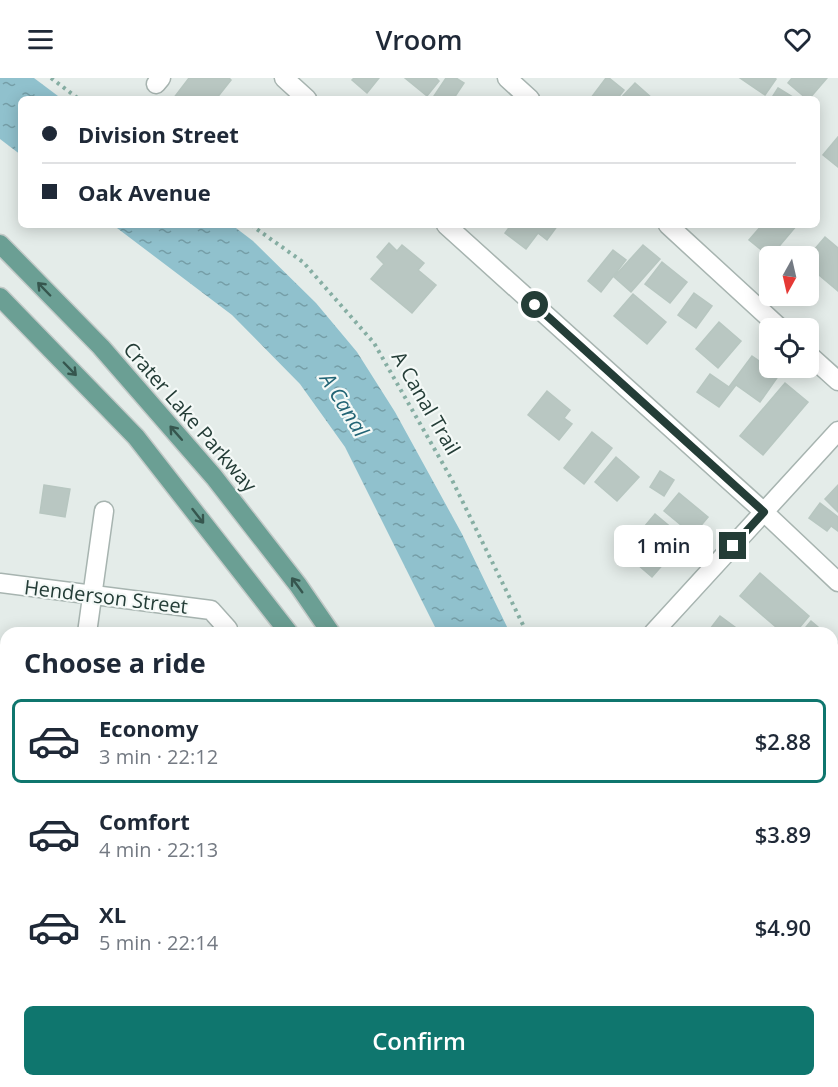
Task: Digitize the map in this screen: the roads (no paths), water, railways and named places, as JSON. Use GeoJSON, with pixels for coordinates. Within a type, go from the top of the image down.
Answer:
{"type":"FeatureCollection","features":[{"type":"Feature","properties":{"kind":"main road","name":"Crater Lake Parkway"},"geometry":{"type":"LineString","coordinates":[[0,244],[100,347],[214,477],[327,627]]}},
{"type":"Feature","properties":{"kind":"main road"},"geometry":{"type":"LineString","coordinates":[[0,297],[136,437],[284,627]]}},
{"type":"Feature","properties":{"kind":"street"},"geometry":{"type":"LineString","coordinates":[[284,78],[304,96]]}},
{"type":"Feature","properties":{"kind":"street"},"geometry":{"type":"LineString","coordinates":[[507,78],[527,96]]}},
{"type":"Feature","properties":{"kind":"street"},"geometry":{"type":"LineString","coordinates":[[449,228],[764,512],[838,582]]}},
{"type":"Feature","properties":{"kind":"street"},"geometry":{"type":"LineString","coordinates":[[671,228],[769,318]]}},
{"type":"Feature","properties":{"kind":"street"},"geometry":{"type":"LineString","coordinates":[[819,364],[838,381]]}},
{"type":"Feature","properties":{"kind":"street"},"geometry":{"type":"LineString","coordinates":[[659,627],[838,431]]}},
{"type":"Feature","properties":{"kind":"street"},"geometry":{"type":"LineString","coordinates":[[88,627],[104,511]]}},
{"type":"Feature","properties":{"kind":"street","name":"Henderson Street"},"geometry":{"type":"LineString","coordinates":[[0,583],[211,610],[226,627]]}},
{"type":"Feature","properties":{"kind":"water"},"geometry":{"type":"Polygon","coordinates":[[[0,78],[34,78],[58,96],[18,96],[18,153],[0,139],[0,78]]]}},
{"type":"Feature","properties":{"kind":"water","name":"A Canal"},"geometry":{"type":"Polygon","coordinates":[[[117,228],[236,228],[253,241],[316,303],[357,352],[395,412],[462,534],[507,627],[435,627],[345,447],[300,384],[232,315],[117,228]]]}}]}
